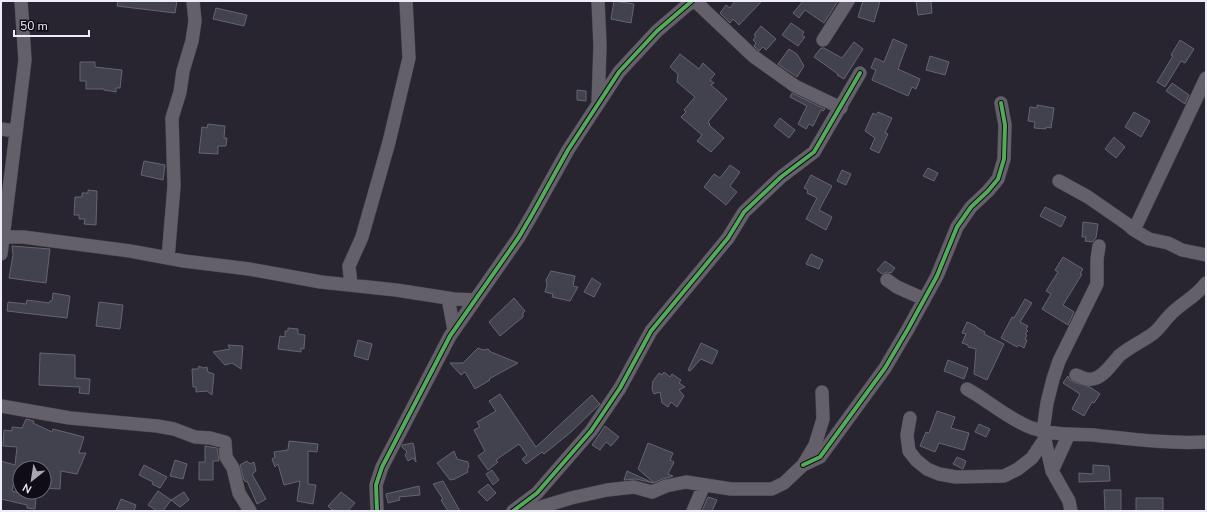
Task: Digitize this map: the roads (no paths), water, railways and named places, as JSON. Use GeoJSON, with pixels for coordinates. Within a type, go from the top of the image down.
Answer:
{"type":"FeatureCollection","features":[{"type":"Feature","properties":{"kind":"street"},"geometry":{"type":"LineString","coordinates":[[1,254],[25,60],[21,1]]}},
{"type":"Feature","properties":{"kind":"street"},"geometry":{"type":"LineString","coordinates":[[168,258],[174,186],[172,118],[180,92],[183,71],[192,41],[195,21],[193,1]]}},
{"type":"Feature","properties":{"kind":"street"},"geometry":{"type":"LineString","coordinates":[[351,285],[349,266],[362,237],[389,142],[409,58],[406,1]]}},
{"type":"Feature","properties":{"kind":"street"},"geometry":{"type":"LineString","coordinates":[[598,1],[600,45],[598,104]]}},
{"type":"Feature","properties":{"kind":"street"},"geometry":{"type":"LineString","coordinates":[[377,511],[376,485],[382,466],[454,330],[519,237],[568,150],[619,72],[626,62],[657,31],[693,1],[753,56],[795,86],[840,108]]}},
{"type":"Feature","properties":{"kind":"street"},"geometry":{"type":"LineString","coordinates":[[823,40],[848,1]]}},
{"type":"Feature","properties":{"kind":"street"},"geometry":{"type":"LineString","coordinates":[[513,511],[538,493],[591,432],[620,388],[651,331],[728,238],[744,212],[781,177],[814,152],[860,73]]}},
{"type":"Feature","properties":{"kind":"street"},"geometry":{"type":"LineString","coordinates":[[1134,230],[1206,78]]}},
{"type":"Feature","properties":{"kind":"street"},"geometry":{"type":"LineString","coordinates":[[803,465],[820,457],[885,368],[937,276],[957,227],[971,207],[998,179],[1004,159],[1005,125],[1001,103]]}},
{"type":"Feature","properties":{"kind":"street"},"geometry":{"type":"LineString","coordinates":[[1,128],[16,131]]}},
{"type":"Feature","properties":{"kind":"street"},"geometry":{"type":"LineString","coordinates":[[1059,181],[1088,198],[1149,239],[1168,243],[1182,250],[1206,255]]}},
{"type":"Feature","properties":{"kind":"street"},"geometry":{"type":"LineString","coordinates":[[3,237],[23,237],[130,251],[168,258],[249,269],[321,282],[475,300]]}},
{"type":"Feature","properties":{"kind":"street"},"geometry":{"type":"LineString","coordinates":[[1071,511],[1069,501],[1052,471],[1044,435],[1047,403],[1059,361],[1097,284],[1097,259],[1099,246]]}},
{"type":"Feature","properties":{"kind":"street"},"geometry":{"type":"LineString","coordinates":[[887,280],[897,287],[924,299]]}},
{"type":"Feature","properties":{"kind":"street"},"geometry":{"type":"LineString","coordinates":[[1076,375],[1088,380],[1098,378],[1125,351],[1160,328],[1170,315],[1201,290],[1206,283]]}},
{"type":"Feature","properties":{"kind":"street"},"geometry":{"type":"LineString","coordinates":[[448,298],[454,330]]}},
{"type":"Feature","properties":{"kind":"street"},"geometry":{"type":"LineString","coordinates":[[966,389],[976,394],[1001,412],[1044,435],[1068,434],[1175,442],[1206,442]]}},
{"type":"Feature","properties":{"kind":"street"},"geometry":{"type":"LineString","coordinates":[[528,511],[606,490],[634,487],[652,492],[666,486],[686,482],[731,489],[772,489],[784,483],[803,465],[815,445],[823,419],[822,392]]}},
{"type":"Feature","properties":{"kind":"street"},"geometry":{"type":"LineString","coordinates":[[1,406],[70,418],[157,426],[180,430],[195,437],[210,438],[225,442],[226,457],[233,468],[239,492],[250,511]]}},
{"type":"Feature","properties":{"kind":"street"},"geometry":{"type":"LineString","coordinates":[[910,418],[907,435],[909,451],[916,460],[927,469],[939,474],[956,477],[1004,476],[1018,469],[1032,458],[1044,435]]}},
{"type":"Feature","properties":{"kind":"street"},"geometry":{"type":"LineString","coordinates":[[1052,471],[1068,434]]}},
{"type":"Feature","properties":{"kind":"street"},"geometry":{"type":"LineString","coordinates":[[693,511],[704,485]]}}]}
